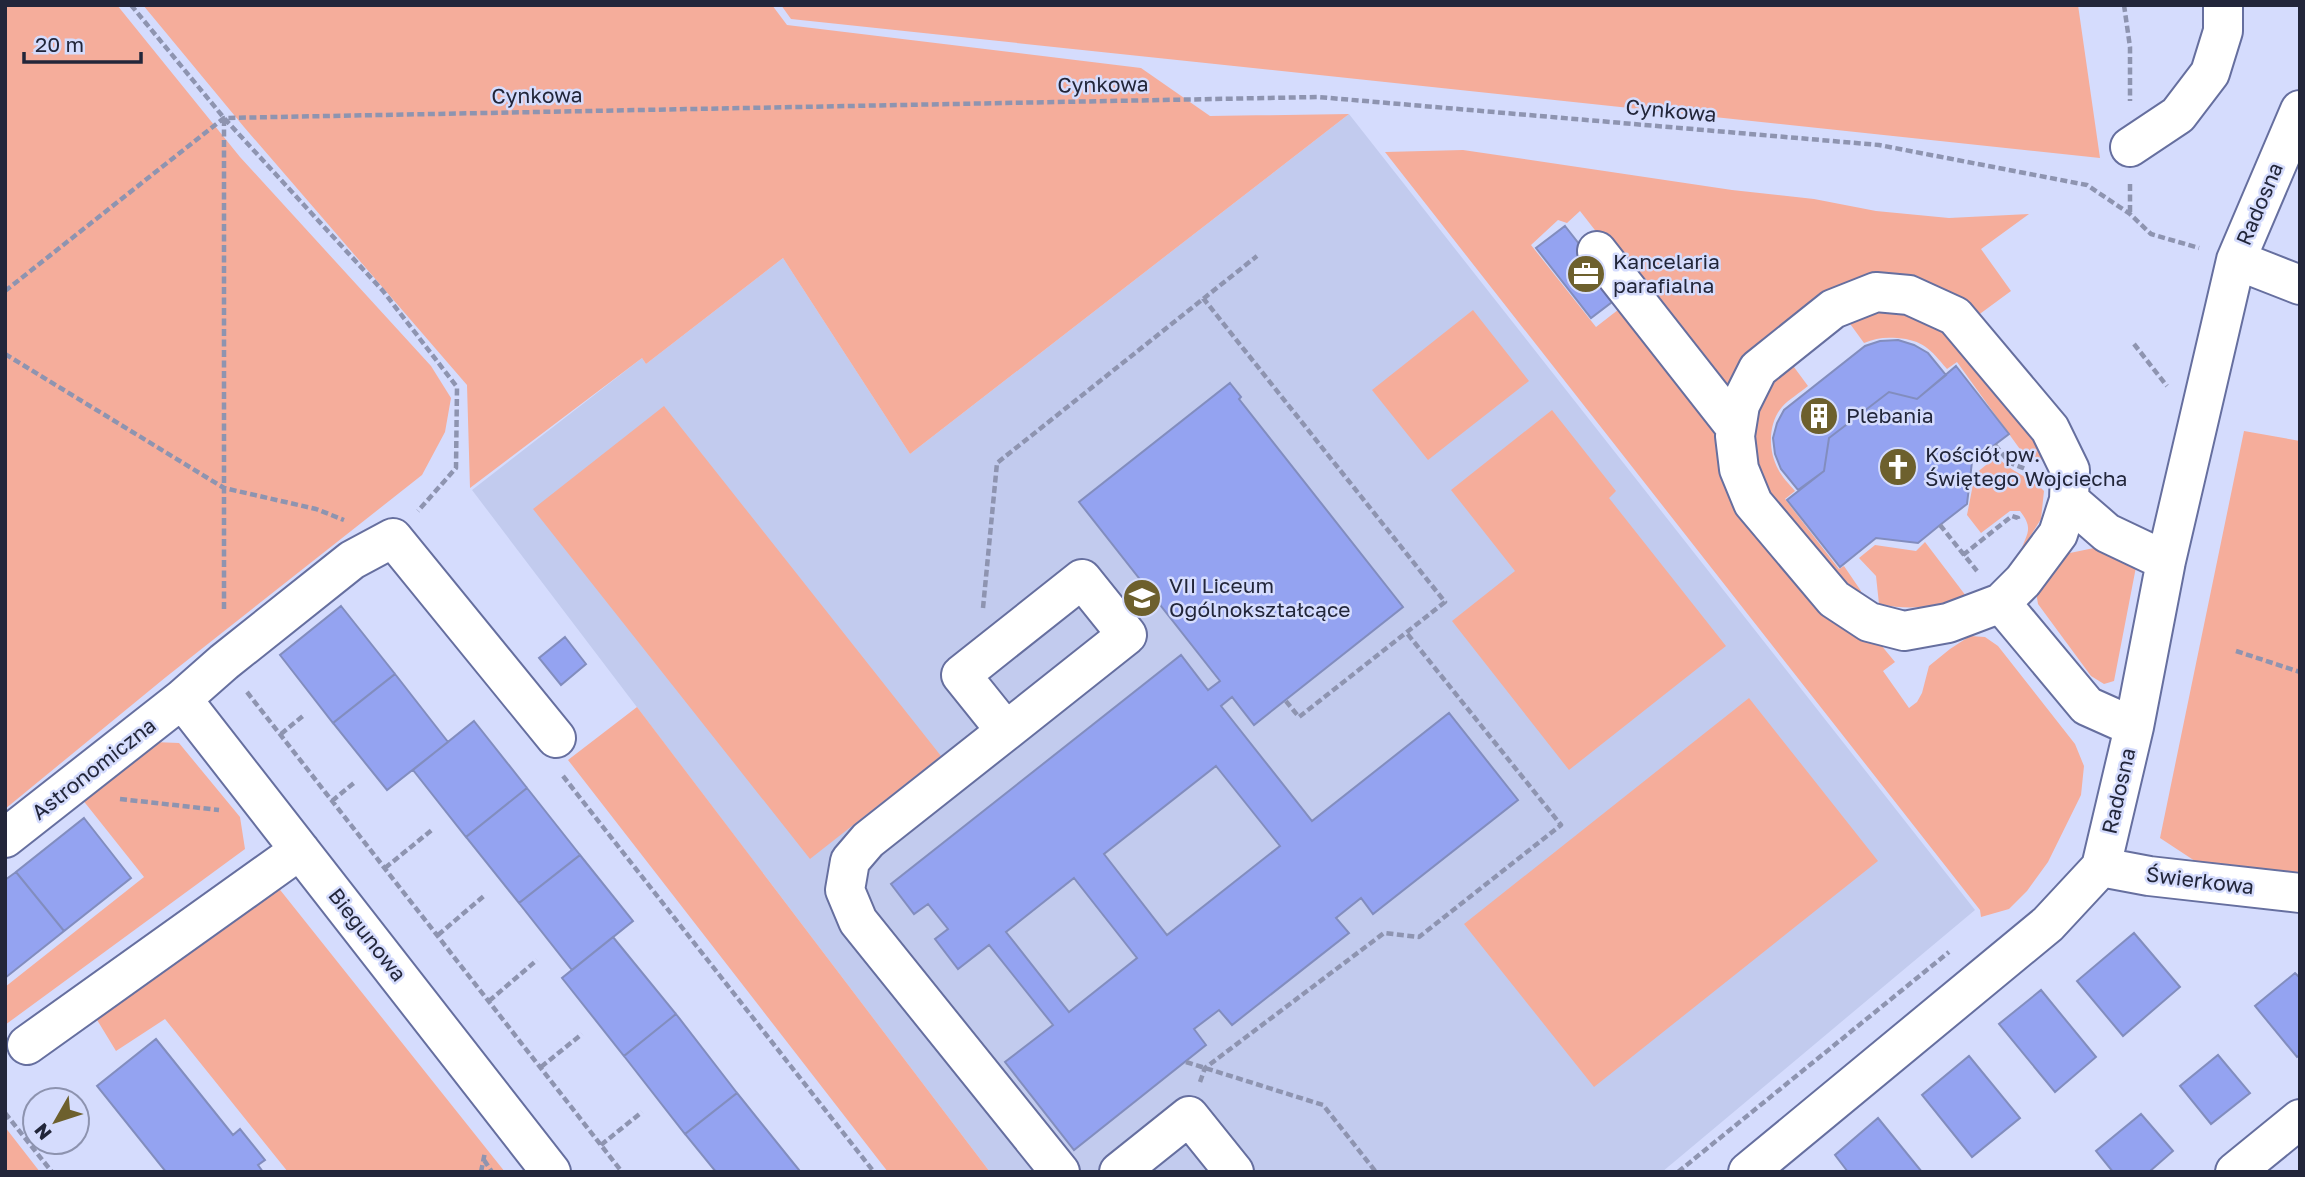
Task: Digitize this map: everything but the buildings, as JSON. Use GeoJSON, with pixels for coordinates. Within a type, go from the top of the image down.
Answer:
{"type":"FeatureCollection","features":[{"type":"Feature","properties":{"kind":"street"},"geometry":{"type":"LineString","coordinates":[[2130,147],[2178,115],[2210,73],[2223,31],[2222,5]]}},
{"type":"Feature","properties":{"kind":"street","name":"Radosna"},"geometry":{"type":"LineString","coordinates":[[1748,1172],[2048,924],[2101,867],[2134,727],[2166,561],[2236,260],[2300,110]]}},
{"type":"Feature","properties":{"kind":"street"},"geometry":{"type":"LineString","coordinates":[[1597,251],[1736,428]]}},
{"type":"Feature","properties":{"kind":"street","name":"Radosna"},"geometry":{"type":"LineString","coordinates":[[2236,260],[2300,285]]}},
{"type":"Feature","properties":{"kind":"street"},"geometry":{"type":"LineString","coordinates":[[1876,292],[1909,295],[1955,316],[2050,429],[2070,470],[2069,500],[2058,534],[2023,581],[2001,603],[1948,623],[1904,631],[1869,622],[1834,599],[1753,503],[1739,469],[1736,428],[1740,405],[1758,369],[1833,309],[1876,292]]}},
{"type":"Feature","properties":{"kind":"street"},"geometry":{"type":"LineString","coordinates":[[2069,500],[2107,533],[2166,561]]}},
{"type":"Feature","properties":{"kind":"street"},"geometry":{"type":"LineString","coordinates":[[393,538],[556,738]]}},
{"type":"Feature","properties":{"kind":"street","name":"Astronomiczna"},"geometry":{"type":"LineString","coordinates":[[5,838],[182,699],[352,560],[393,538]]}},
{"type":"Feature","properties":{"kind":"street"},"geometry":{"type":"LineString","coordinates":[[1006,732],[961,675],[1082,579],[1127,635],[1006,732],[868,840],[850,861],[845,890],[858,921],[1060,1172]]}},
{"type":"Feature","properties":{"kind":"street"},"geometry":{"type":"LineString","coordinates":[[2001,603],[2087,706],[2134,727]]}},
{"type":"Feature","properties":{"kind":"street","name":"Biegunowa"},"geometry":{"type":"LineString","coordinates":[[182,699],[551,1172]]}},
{"type":"Feature","properties":{"kind":"street"},"geometry":{"type":"LineString","coordinates":[[27,1045],[300,850]]}},
{"type":"Feature","properties":{"kind":"street","name":"Świerkowa"},"geometry":{"type":"LineString","coordinates":[[2101,867],[2149,876],[2300,893]]}},
{"type":"Feature","properties":{"kind":"street"},"geometry":{"type":"LineString","coordinates":[[1119,1172],[1189,1116],[1234,1172]]}},
{"type":"Feature","properties":{"kind":"street"},"geometry":{"type":"LineString","coordinates":[[2235,1172],[2300,1119]]}},
{"type":"Feature","properties":{"kind":"path"},"geometry":{"type":"LineString","coordinates":[[5,354],[224,488],[316,509],[393,538],[456,468],[457,387],[383,291],[224,118],[131,5]]}},
{"type":"Feature","properties":{"kind":"path","name":"Cynkowa"},"geometry":{"type":"LineString","coordinates":[[224,118],[1318,97],[1879,145],[2087,185],[2130,214],[2151,234],[2236,260]]}},
{"type":"Feature","properties":{"kind":"path"},"geometry":{"type":"LineString","coordinates":[[5,291],[224,118]]}},
{"type":"Feature","properties":{"kind":"path"},"geometry":{"type":"LineString","coordinates":[[224,118],[224,662],[622,1172]]}},
{"type":"Feature","properties":{"kind":"path"},"geometry":{"type":"LineString","coordinates":[[978,662],[997,463],[1257,256]]}},
{"type":"Feature","properties":{"kind":"path"},"geometry":{"type":"LineString","coordinates":[[1203,298],[1444,602],[1299,717],[1285,700]]}},
{"type":"Feature","properties":{"kind":"path"},"geometry":{"type":"LineString","coordinates":[[2134,344],[2171,391]]}},
{"type":"Feature","properties":{"kind":"path"},"geometry":{"type":"LineString","coordinates":[[1995,445],[2010,463],[2027,469]]}},
{"type":"Feature","properties":{"kind":"path"},"geometry":{"type":"LineString","coordinates":[[1940,525],[1977,572]]}},
{"type":"Feature","properties":{"kind":"path"},"geometry":{"type":"LineString","coordinates":[[1205,1068],[1384,933],[1419,937],[1562,825],[1406,632]]}},
{"type":"Feature","properties":{"kind":"path"},"geometry":{"type":"LineString","coordinates":[[2236,651],[2300,672]]}},
{"type":"Feature","properties":{"kind":"path"},"geometry":{"type":"LineString","coordinates":[[281,734],[304,715]]}},
{"type":"Feature","properties":{"kind":"path"},"geometry":{"type":"LineString","coordinates":[[556,738],[563,779],[874,1172]]}},
{"type":"Feature","properties":{"kind":"path"},"geometry":{"type":"LineString","coordinates":[[332,801],[355,782]]}},
{"type":"Feature","properties":{"kind":"path"},"geometry":{"type":"LineString","coordinates":[[108,798],[231,811]]}},
{"type":"Feature","properties":{"kind":"path"},"geometry":{"type":"LineString","coordinates":[[385,868],[433,829]]}},
{"type":"Feature","properties":{"kind":"path"},"geometry":{"type":"LineString","coordinates":[[437,935],[485,895]]}},
{"type":"Feature","properties":{"kind":"path"},"geometry":{"type":"LineString","coordinates":[[489,1001],[537,960]]}},
{"type":"Feature","properties":{"kind":"path"},"geometry":{"type":"LineString","coordinates":[[541,1068],[582,1034]]}},
{"type":"Feature","properties":{"kind":"path"},"geometry":{"type":"LineString","coordinates":[[1186,1062],[1323,1105],[1376,1172]]}},
{"type":"Feature","properties":{"kind":"path"},"geometry":{"type":"LineString","coordinates":[[601,1145],[642,1112]]}},
{"type":"Feature","properties":{"kind":"path"},"geometry":{"type":"LineString","coordinates":[[5,1113],[52,1172]]}},
{"type":"Feature","properties":{"kind":"path"},"geometry":{"type":"LineString","coordinates":[[484,1159],[492,1172]]}},
{"type":"Feature","properties":{"kind":"shaded area"},"geometry":{"type":"Polygon","coordinates":[[[5,5],[117,5],[240,157],[431,366],[451,398],[445,432],[422,475],[166,677],[5,809],[5,5]]]}},
{"type":"Feature","properties":{"kind":"shaded area"},"geometry":{"type":"Polygon","coordinates":[[[143,5],[772,5],[787,25],[1141,68],[1210,116],[1349,114],[910,454],[783,258],[646,364],[642,358],[470,488],[467,385],[244,127],[143,5]]]}},
{"type":"Feature","properties":{"kind":"shaded area"},"geometry":{"type":"Polygon","coordinates":[[[781,5],[2078,5],[2100,158],[791,19],[781,5]]]}},
{"type":"Feature","properties":{"kind":"shaded area","name":"VII Liceum Ogólnokształcące"},"geometry":{"type":"Polygon","coordinates":[[[1349,114],[1975,910],[1662,1172],[990,1172],[472,490],[642,358],[646,364],[783,258],[910,454],[1349,114]]]}},
{"type":"Feature","properties":{"kind":"shaded area"},"geometry":{"type":"Polygon","coordinates":[[[1463,150],[1732,190],[1814,199],[1876,211],[1949,218],[2029,214],[1981,249],[2011,291],[1977,316],[1939,287],[1901,277],[1727,399],[1580,211],[1567,223],[1558,220],[1531,245],[1596,327],[1623,306],[1714,424],[1716,442],[1729,479],[1842,618],[1881,645],[1895,662],[1883,671],[1909,708],[1917,702],[1922,693],[1929,666],[1970,636],[1985,637],[1998,646],[2075,744],[2084,766],[2081,795],[2048,862],[2027,891],[2009,909],[1981,917],[1980,910],[1385,152],[1463,150]]]}},
{"type":"Feature","properties":{"kind":"shaded area"},"geometry":{"type":"Polygon","coordinates":[[[1889,306],[1939,323],[2034,434],[2043,460],[2022,452],[1957,362],[1947,369],[1920,343],[1906,339],[1884,338],[1864,343],[1848,321],[1889,306]]]}},
{"type":"Feature","properties":{"kind":"shaded area"},"geometry":{"type":"Polygon","coordinates":[[[1473,310],[1529,381],[1428,460],[1372,390],[1473,310]]]}},
{"type":"Feature","properties":{"kind":"shaded area"},"geometry":{"type":"Polygon","coordinates":[[[1791,363],[1808,386],[1788,401],[1777,414],[1771,437],[1772,454],[1782,475],[1795,491],[1785,499],[1839,569],[1844,566],[1861,591],[1858,596],[1842,584],[1759,483],[1750,456],[1756,398],[1791,363]]]}},
{"type":"Feature","properties":{"kind":"shaded area"},"geometry":{"type":"Polygon","coordinates":[[[664,406],[941,756],[810,859],[533,509],[664,406]]]}},
{"type":"Feature","properties":{"kind":"shaded area"},"geometry":{"type":"Polygon","coordinates":[[[1552,410],[1616,491],[1609,498],[1726,646],[1569,770],[1452,621],[1515,571],[1451,490],[1552,410]]]}},
{"type":"Feature","properties":{"kind":"shaded area"},"geometry":{"type":"Polygon","coordinates":[[[2244,431],[2300,441],[2300,876],[2201,865],[2160,838],[2244,431]]]}},
{"type":"Feature","properties":{"kind":"shaded area"},"geometry":{"type":"Polygon","coordinates":[[[1997,456],[2044,491],[2041,519],[2020,553],[2028,527],[2020,511],[2010,511],[1981,533],[1967,515],[1975,474],[1997,456]]]}},
{"type":"Feature","properties":{"kind":"shaded area"},"geometry":{"type":"Polygon","coordinates":[[[1925,542],[1966,596],[1923,607],[1879,604],[1876,576],[1859,558],[1875,545],[1916,551],[1925,542]]]}},
{"type":"Feature","properties":{"kind":"shaded area"},"geometry":{"type":"Polygon","coordinates":[[[2094,548],[2136,567],[2114,681],[2104,684],[2091,676],[2038,604],[2035,586],[2065,554],[2094,548]]]}},
{"type":"Feature","properties":{"kind":"shaded area"},"geometry":{"type":"Polygon","coordinates":[[[1749,698],[1878,861],[1594,1087],[1464,924],[1749,698]]]}},
{"type":"Feature","properties":{"kind":"shaded area"},"geometry":{"type":"Polygon","coordinates":[[[637,707],[990,1172],[888,1172],[568,760],[637,707]]]}},
{"type":"Feature","properties":{"kind":"shaded area"},"geometry":{"type":"Polygon","coordinates":[[[154,742],[179,743],[240,817],[245,849],[5,1025],[5,987],[144,877],[82,799],[154,742]]]}},
{"type":"Feature","properties":{"kind":"shaded area"},"geometry":{"type":"Polygon","coordinates":[[[277,886],[505,1172],[288,1172],[165,1019],[116,1051],[91,1010],[277,886]]]}},
{"type":"Feature","properties":{"kind":"shaded area"},"geometry":{"type":"Polygon","coordinates":[[[5,1127],[21,1148],[21,1156],[28,1156],[40,1172],[5,1172],[5,1127]]]}},
{"type":"Feature","properties":{"kind":"place","name":"Kancelaria parafialna"},"geometry":{"type":"Point","coordinates":[1586,274]}},
{"type":"Feature","properties":{"kind":"place","name":"Plebania"},"geometry":{"type":"Point","coordinates":[1819,416]}},
{"type":"Feature","properties":{"kind":"place","name":"Kościół pw. Świętego Wojciecha"},"geometry":{"type":"Point","coordinates":[1898,467]}},
{"type":"Feature","properties":{"kind":"place","name":"VII Liceum Ogólnokształcące"},"geometry":{"type":"Point","coordinates":[1142,598]}}]}
